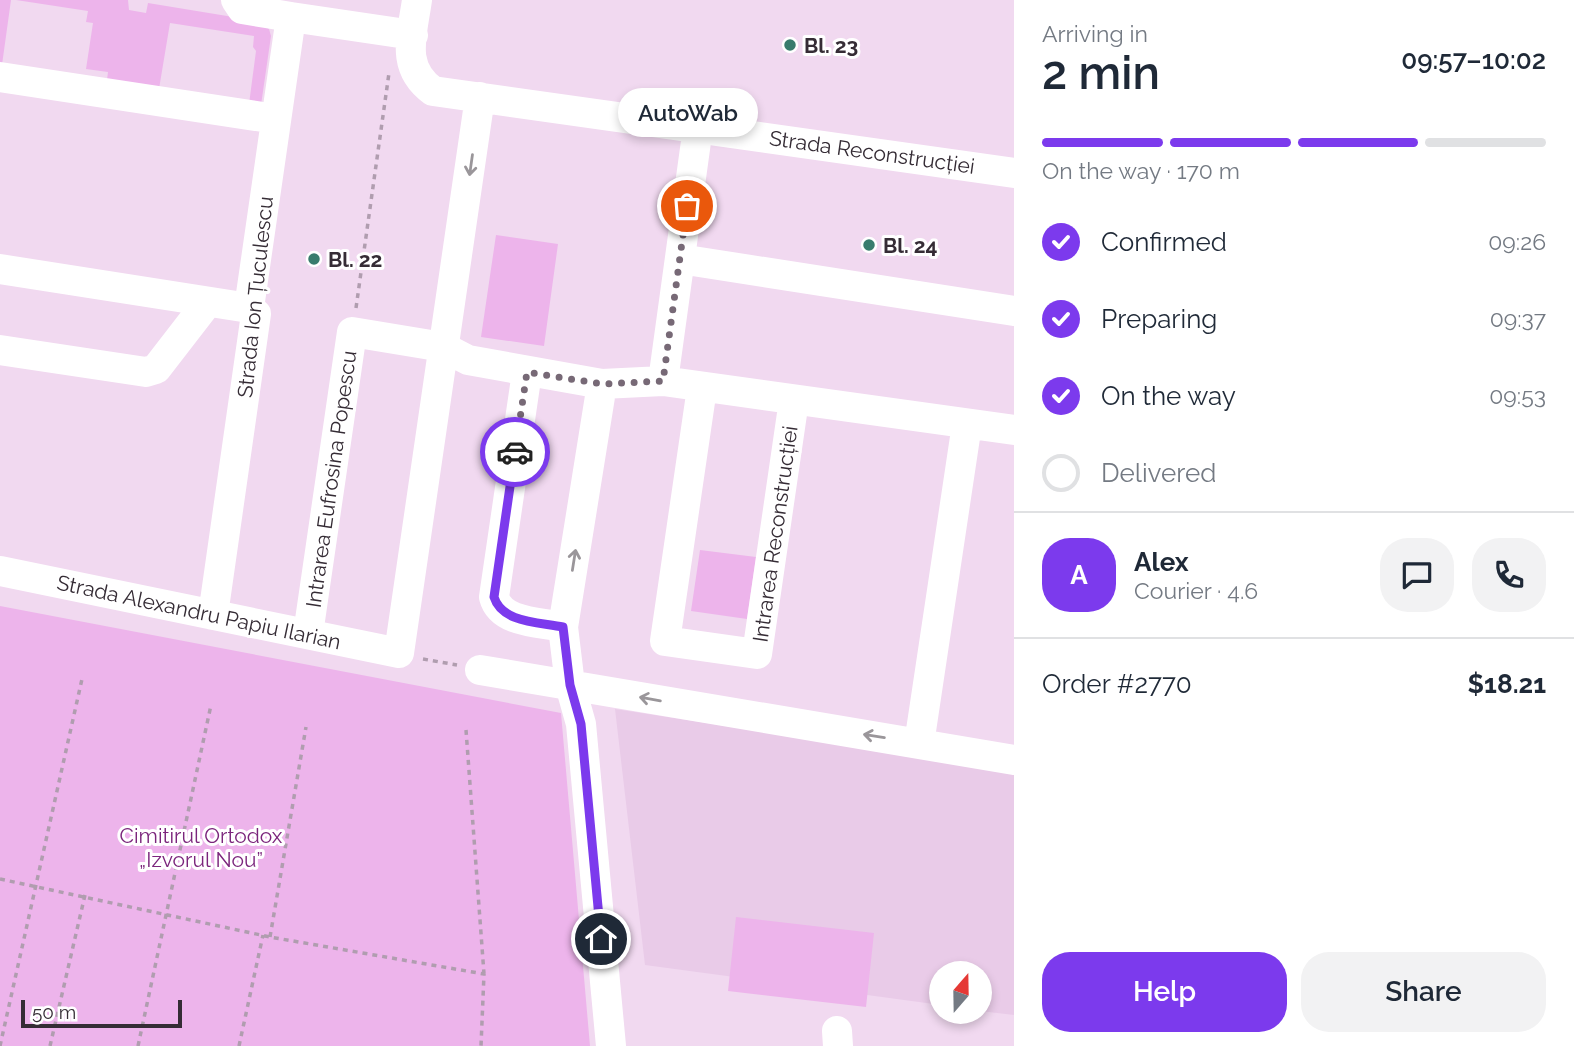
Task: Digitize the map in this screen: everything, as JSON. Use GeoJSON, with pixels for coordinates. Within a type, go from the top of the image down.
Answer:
{"type":"FeatureCollection","features":[{"type":"Feature","properties":{"kind":"street"},"geometry":{"type":"LineString","coordinates":[[236,0],[242,9],[403,34]]}},
{"type":"Feature","properties":{"kind":"street"},"geometry":{"type":"LineString","coordinates":[[417,0],[403,34],[413,68],[424,84],[433,91],[480,97],[454,293],[443,346]]}},
{"type":"Feature","properties":{"kind":"street","name":"Strada Ion Țuculescu"},"geometry":{"type":"LineString","coordinates":[[213,615],[256,314],[249,308],[291,17]]}},
{"type":"Feature","properties":{"kind":"street"},"geometry":{"type":"LineString","coordinates":[[0,76],[276,119]]}},
{"type":"Feature","properties":{"kind":"street","name":"Strada Reconstrucției"},"geometry":{"type":"LineString","coordinates":[[480,97],[1014,173]]}},
{"type":"Feature","properties":{"kind":"street"},"geometry":{"type":"LineString","coordinates":[[663,381],[698,127]]}},
{"type":"Feature","properties":{"kind":"street"},"geometry":{"type":"LineString","coordinates":[[680,259],[1014,310]]}},
{"type":"Feature","properties":{"kind":"street"},"geometry":{"type":"LineString","coordinates":[[0,268],[249,308]]}},
{"type":"Feature","properties":{"kind":"street"},"geometry":{"type":"LineString","coordinates":[[0,350],[146,372],[156,369],[207,303]]}},
{"type":"Feature","properties":{"kind":"street","name":"Intrarea Eufrosina Popescu"},"geometry":{"type":"LineString","coordinates":[[308,634],[352,332],[443,346]]}},
{"type":"Feature","properties":{"kind":"street","name":"Intrarea Reconstrucției"},"geometry":{"type":"LineString","coordinates":[[443,346],[468,360],[602,384],[663,381],[1014,430]]}},
{"type":"Feature","properties":{"kind":"street","name":"Strada Alexandru Papiu Ilarian"},"geometry":{"type":"LineString","coordinates":[[0,571],[399,653],[443,346]]}},
{"type":"Feature","properties":{"kind":"street"},"geometry":{"type":"LineString","coordinates":[[527,372],[494,597],[497,608],[505,615],[563,627]]}},
{"type":"Feature","properties":{"kind":"street"},"geometry":{"type":"LineString","coordinates":[[602,384],[563,627],[570,685],[581,724],[611,1046]]}},
{"type":"Feature","properties":{"kind":"street","name":"Intrarea Reconstrucției"},"geometry":{"type":"LineString","coordinates":[[702,388],[665,641],[757,654],[794,400]]}},
{"type":"Feature","properties":{"kind":"street"},"geometry":{"type":"LineString","coordinates":[[919,744],[967,424]]}},
{"type":"Feature","properties":{"kind":"street"},"geometry":{"type":"LineString","coordinates":[[480,670],[1014,760]]}},
{"type":"Feature","properties":{"kind":"path"},"geometry":{"type":"LineString","coordinates":[[352,332],[403,34]]}},
{"type":"Feature","properties":{"kind":"path"},"geometry":{"type":"LineString","coordinates":[[0,1046],[82,679]]}},
{"type":"Feature","properties":{"kind":"path"},"geometry":{"type":"LineString","coordinates":[[138,1046],[211,705]]}},
{"type":"Feature","properties":{"kind":"path"},"geometry":{"type":"LineString","coordinates":[[270,937],[306,727]]}},
{"type":"Feature","properties":{"kind":"path"},"geometry":{"type":"LineString","coordinates":[[466,730],[484,974],[481,1046]]}},
{"type":"Feature","properties":{"kind":"path"},"geometry":{"type":"LineString","coordinates":[[0,879],[85,895],[270,937],[484,974]]}},
{"type":"Feature","properties":{"kind":"path"},"geometry":{"type":"LineString","coordinates":[[50,1046],[85,895]]}},
{"type":"Feature","properties":{"kind":"path"},"geometry":{"type":"LineString","coordinates":[[239,1046],[263,935]]}},
{"type":"Feature","properties":{"kind":"path"},"geometry":{"type":"LineString","coordinates":[[0,1013],[7,1014]]}},
{"type":"Feature","properties":{"kind":"shaded area"},"geometry":{"type":"Polygon","coordinates":[[[615,709],[1014,770],[1014,1015],[992,1012],[992,961],[929,961],[929,1003],[645,965],[615,709]]]}},
{"type":"Feature","properties":{"kind":"green space"},"geometry":{"type":"Polygon","coordinates":[[[0,0],[11,0],[1,72],[0,72],[0,0]]]}},
{"type":"Feature","properties":{"kind":"green space"},"geometry":{"type":"Polygon","coordinates":[[[16,0],[128,0],[129,10],[146,13],[148,3],[257,21],[269,29],[271,36],[261,105],[249,104],[256,51],[253,47],[254,36],[170,23],[158,95],[106,88],[108,72],[86,69],[93,23],[86,22],[88,11],[16,0]]]}},
{"type":"Feature","properties":{"kind":"green space"},"geometry":{"type":"Polygon","coordinates":[[[496,235],[558,244],[544,346],[481,337],[496,235]]]}},
{"type":"Feature","properties":{"kind":"green space"},"geometry":{"type":"Polygon","coordinates":[[[700,550],[756,557],[747,619],[691,611],[700,550]]]}},
{"type":"Feature","properties":{"kind":"green space","name":"Cimitirul Ortodox „Izvorul Nou”"},"geometry":{"type":"Polygon","coordinates":[[[0,606],[561,713],[590,1046],[0,1046],[0,606]]]}},
{"type":"Feature","properties":{"kind":"green space"},"geometry":{"type":"Polygon","coordinates":[[[736,917],[874,933],[866,1007],[728,991],[736,917]]]}},
{"type":"Feature","properties":{"kind":"way so far"},"geometry":{"type":"LineString","coordinates":[[515,452],[527,372],[602,384],[663,381],[687,206]]}},
{"type":"Feature","properties":{"kind":"place","name":"Bl. 23"},"geometry":{"type":"Point","coordinates":[790,45]}},
{"type":"Feature","properties":{"kind":"place","name":"AutoWab"},"geometry":{"type":"Point","coordinates":[687,206]}},
{"type":"Feature","properties":{"kind":"place","name":"Bl. 24"},"geometry":{"type":"Point","coordinates":[869,245]}},
{"type":"Feature","properties":{"kind":"place","name":"Bl. 22"},"geometry":{"type":"Point","coordinates":[314,259]}},
{"type":"Feature","properties":{"kind":"route"},"geometry":{"type":"LineString","coordinates":[[515,452],[494,597],[497,608],[505,615],[563,627],[570,685],[581,724],[601,939]]}}]}
